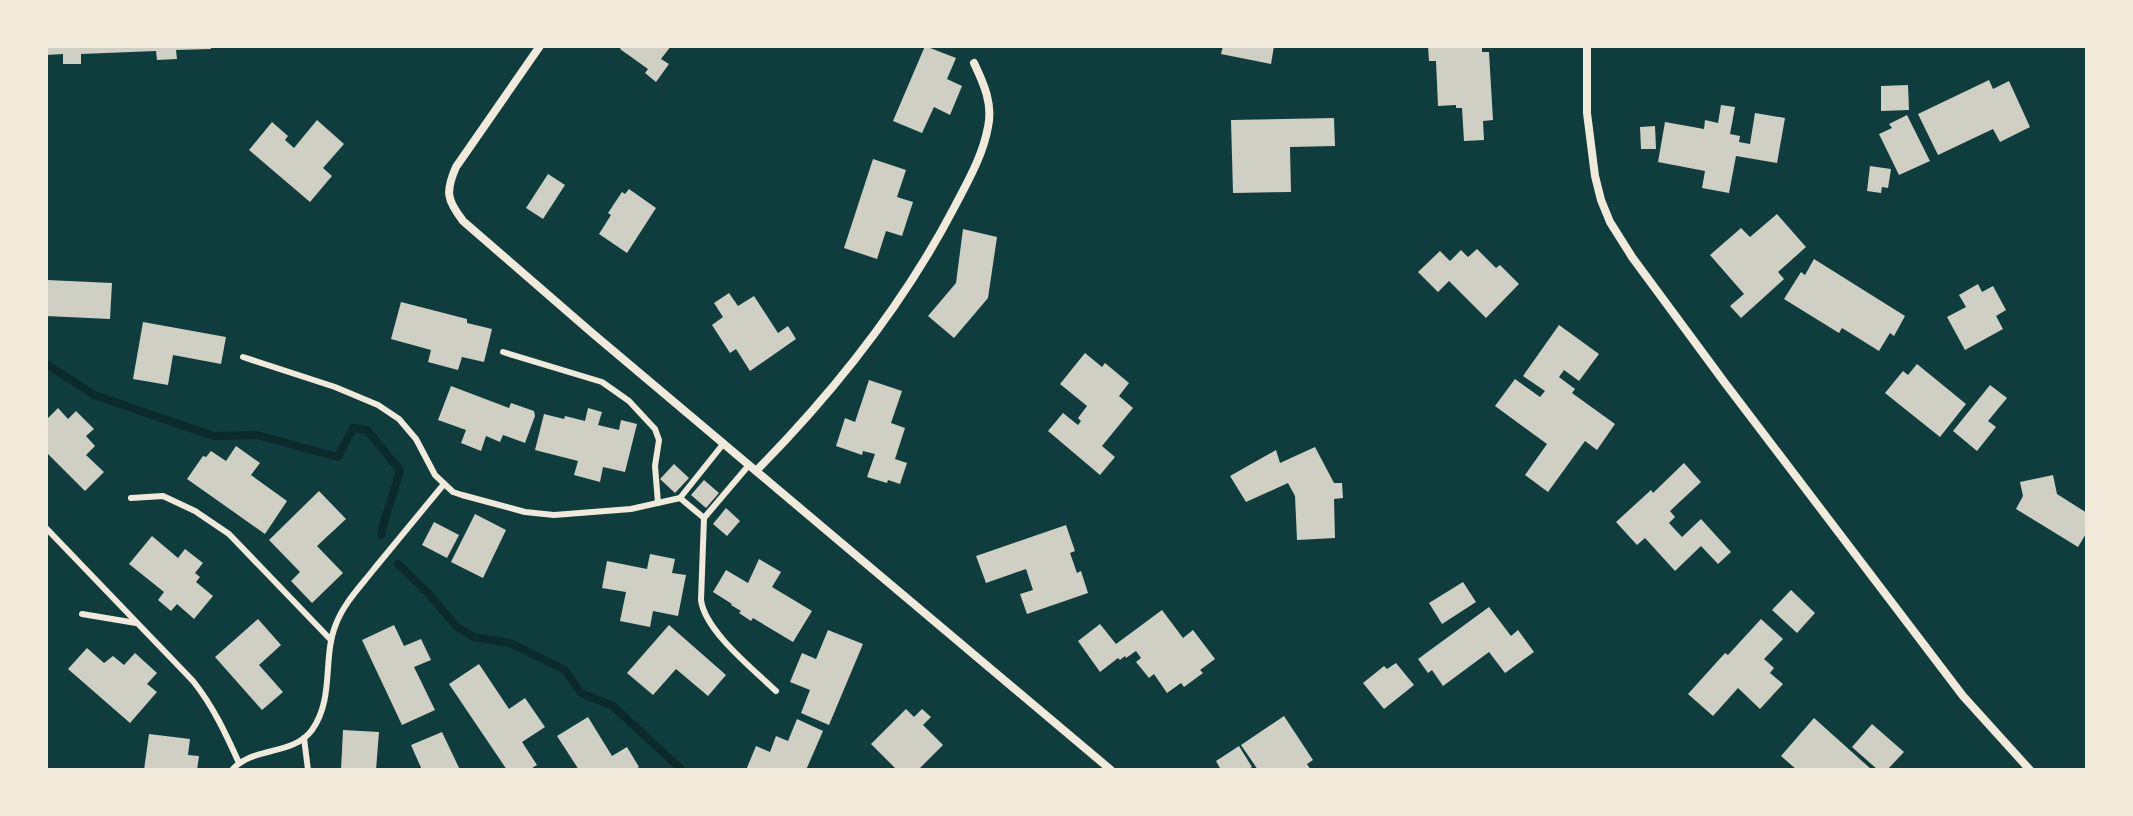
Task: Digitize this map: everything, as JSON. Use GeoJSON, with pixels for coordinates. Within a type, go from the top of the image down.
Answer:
{"type":"FeatureCollection","features":[{"type":"Feature","properties":{"kind":"street"},"geometry":{"type":"LineString","coordinates":[[540,46],[451,178],[448,195],[463,221],[1111,770]]}},
{"type":"Feature","properties":{"kind":"street"},"geometry":{"type":"LineString","coordinates":[[1587,46],[1587,113],[1595,176],[1610,222],[1632,257],[1725,383],[1963,696],[2030,770]]}},
{"type":"Feature","properties":{"kind":"street"},"geometry":{"type":"LineString","coordinates":[[753,468],[802,424],[861,351],[907,288],[942,231],[974,169],[988,128],[988,94],[974,63]]}},
{"type":"Feature","properties":{"kind":"lane"},"geometry":{"type":"LineString","coordinates":[[503,352],[602,382],[629,401],[655,429],[659,440],[655,466],[658,503]]}},
{"type":"Feature","properties":{"kind":"lane"},"geometry":{"type":"LineString","coordinates":[[243,357],[335,387],[378,405],[399,419],[416,439],[435,475],[453,492],[525,512],[554,515],[631,509],[680,498],[724,443]]}},
{"type":"Feature","properties":{"kind":"lane"},"geometry":{"type":"LineString","coordinates":[[753,468],[704,518],[702,610],[722,638],[776,691]]}},
{"type":"Feature","properties":{"kind":"lane"},"geometry":{"type":"LineString","coordinates":[[232,770],[254,756],[284,748],[304,738],[313,728],[325,698],[331,640],[343,608],[444,484]]}},
{"type":"Feature","properties":{"kind":"lane"},"geometry":{"type":"LineString","coordinates":[[131,498],[163,496],[195,511],[229,534],[331,640]]}},
{"type":"Feature","properties":{"kind":"lane"},"geometry":{"type":"LineString","coordinates":[[680,498],[704,518]]}},
{"type":"Feature","properties":{"kind":"lane"},"geometry":{"type":"LineString","coordinates":[[46,528],[193,681],[221,723],[239,763]]}},
{"type":"Feature","properties":{"kind":"lane"},"geometry":{"type":"LineString","coordinates":[[82,614],[136,623]]}},
{"type":"Feature","properties":{"kind":"lane"},"geometry":{"type":"LineString","coordinates":[[304,738],[308,770]]}},
{"type":"Feature","properties":{"kind":"building"},"geometry":{"type":"Polygon","coordinates":[[[46,46],[211,46],[211,49],[176,50],[177,59],[157,60],[156,51],[81,54],[81,64],[63,64],[63,54],[46,55],[46,46]]]}},
{"type":"Feature","properties":{"kind":"building"},"geometry":{"type":"Polygon","coordinates":[[[622,46],[671,46],[661,59],[669,64],[656,82],[645,73],[648,69],[620,49],[622,46]]]}},
{"type":"Feature","properties":{"kind":"building"},"geometry":{"type":"Polygon","coordinates":[[[925,46],[956,58],[947,79],[962,86],[950,115],[934,107],[922,133],[893,121],[925,46]]]}},
{"type":"Feature","properties":{"kind":"building"},"geometry":{"type":"Polygon","coordinates":[[[1223,46],[1274,46],[1271,64],[1221,54],[1223,46]]]}},
{"type":"Feature","properties":{"kind":"building"},"geometry":{"type":"Polygon","coordinates":[[[1428,46],[1482,46],[1482,52],[1489,52],[1493,120],[1483,121],[1484,140],[1464,141],[1462,108],[1456,108],[1456,105],[1438,106],[1436,61],[1429,61],[1428,46]]]}},
{"type":"Feature","properties":{"kind":"building"},"geometry":{"type":"Polygon","coordinates":[[[1989,80],[1993,89],[2009,81],[2030,127],[2000,142],[1993,129],[1938,155],[1918,114],[1989,80]]]}},
{"type":"Feature","properties":{"kind":"building"},"geometry":{"type":"Polygon","coordinates":[[[1908,85],[1909,110],[1881,111],[1881,86],[1908,85]]]}},
{"type":"Feature","properties":{"kind":"building"},"geometry":{"type":"Polygon","coordinates":[[[1721,105],[1735,107],[1730,134],[1740,136],[1739,142],[1750,144],[1755,113],[1785,118],[1777,163],[1736,156],[1729,193],[1702,188],[1705,171],[1658,162],[1665,122],[1704,129],[1705,120],[1718,123],[1721,105]]]}},
{"type":"Feature","properties":{"kind":"building"},"geometry":{"type":"Polygon","coordinates":[[[1907,115],[1930,161],[1899,175],[1879,134],[1892,128],[1889,124],[1907,115]]]}},
{"type":"Feature","properties":{"kind":"building"},"geometry":{"type":"Polygon","coordinates":[[[1334,118],[1335,146],[1290,147],[1291,192],[1233,193],[1231,120],[1334,118]]]}},
{"type":"Feature","properties":{"kind":"building"},"geometry":{"type":"Polygon","coordinates":[[[317,120],[344,144],[323,168],[332,176],[310,202],[249,150],[272,122],[288,136],[285,140],[294,148],[317,120]]]}},
{"type":"Feature","properties":{"kind":"building"},"geometry":{"type":"Polygon","coordinates":[[[1655,126],[1656,149],[1641,149],[1640,127],[1655,126]]]}},
{"type":"Feature","properties":{"kind":"building"},"geometry":{"type":"Polygon","coordinates":[[[873,159],[906,170],[897,197],[913,202],[902,236],[886,231],[877,259],[844,248],[873,159]]]}},
{"type":"Feature","properties":{"kind":"building"},"geometry":{"type":"Polygon","coordinates":[[[1870,166],[1891,169],[1888,188],[1882,187],[1881,193],[1867,191],[1870,166]]]}},
{"type":"Feature","properties":{"kind":"building"},"geometry":{"type":"Polygon","coordinates":[[[548,174],[565,185],[543,219],[526,208],[548,174]]]}},
{"type":"Feature","properties":{"kind":"building"},"geometry":{"type":"Polygon","coordinates":[[[629,189],[656,208],[627,253],[599,234],[622,192],[625,194],[629,189]]]}},
{"type":"Feature","properties":{"kind":"building"},"geometry":{"type":"Polygon","coordinates":[[[1777,214],[1806,247],[1778,272],[1784,279],[1741,318],[1730,306],[1744,294],[1710,255],[1741,228],[1750,237],[1777,214]]]}},
{"type":"Feature","properties":{"kind":"building"},"geometry":{"type":"Polygon","coordinates":[[[963,229],[997,237],[988,298],[954,338],[928,316],[956,283],[963,229]]]}},
{"type":"Feature","properties":{"kind":"building"},"geometry":{"type":"Polygon","coordinates":[[[1477,249],[1496,268],[1500,265],[1519,284],[1486,318],[1449,281],[1438,292],[1418,272],[1440,251],[1450,261],[1461,250],[1468,257],[1477,249]]]}},
{"type":"Feature","properties":{"kind":"building"},"geometry":{"type":"Polygon","coordinates":[[[1814,259],[1905,316],[1894,336],[1890,333],[1879,351],[1842,328],[1839,333],[1784,299],[1801,272],[1805,275],[1814,259]]]}},
{"type":"Feature","properties":{"kind":"building"},"geometry":{"type":"Polygon","coordinates":[[[47,280],[112,283],[110,319],[46,316],[47,280]]]}},
{"type":"Feature","properties":{"kind":"building"},"geometry":{"type":"Polygon","coordinates":[[[1978,284],[1982,292],[1993,286],[2006,310],[1996,316],[2003,329],[1965,350],[1947,317],[1966,307],[1959,295],[1978,284]]]}},
{"type":"Feature","properties":{"kind":"building"},"geometry":{"type":"Polygon","coordinates":[[[729,293],[738,306],[754,296],[778,333],[788,326],[796,339],[750,371],[736,349],[730,353],[712,325],[723,317],[714,303],[729,293]]]}},
{"type":"Feature","properties":{"kind":"building"},"geometry":{"type":"Polygon","coordinates":[[[401,302],[467,319],[467,323],[492,329],[484,362],[462,357],[458,370],[428,362],[431,350],[391,339],[401,302]]]}},
{"type":"Feature","properties":{"kind":"building"},"geometry":{"type":"Polygon","coordinates":[[[143,322],[226,337],[221,364],[173,355],[168,385],[133,379],[143,322]]]}},
{"type":"Feature","properties":{"kind":"building"},"geometry":{"type":"Polygon","coordinates":[[[1559,325],[1599,354],[1579,381],[1564,370],[1559,377],[1575,389],[1572,393],[1615,424],[1597,450],[1585,441],[1548,492],[1525,475],[1547,444],[1495,406],[1515,379],[1540,397],[1545,391],[1523,376],[1559,325]]]}},
{"type":"Feature","properties":{"kind":"building"},"geometry":{"type":"Polygon","coordinates":[[[1085,353],[1102,367],[1105,363],[1129,383],[1119,396],[1133,408],[1102,446],[1115,457],[1100,475],[1048,431],[1063,413],[1078,425],[1081,421],[1078,418],[1087,406],[1060,384],[1085,353]]]}},
{"type":"Feature","properties":{"kind":"building"},"geometry":{"type":"Polygon","coordinates":[[[1917,364],[1966,404],[1940,437],[1885,393],[1903,371],[1908,375],[1917,364]]]}},
{"type":"Feature","properties":{"kind":"building"},"geometry":{"type":"Polygon","coordinates":[[[869,380],[902,391],[891,423],[905,428],[895,459],[907,463],[900,484],[867,477],[875,454],[863,451],[862,455],[836,446],[845,418],[855,422],[869,380]]]}},
{"type":"Feature","properties":{"kind":"building"},"geometry":{"type":"Polygon","coordinates":[[[1990,385],[2007,398],[1988,421],[1996,427],[1977,451],[1953,431],[1990,385]]]}},
{"type":"Feature","properties":{"kind":"building"},"geometry":{"type":"Polygon","coordinates":[[[451,386],[509,408],[511,403],[534,411],[525,443],[503,435],[500,442],[486,436],[481,451],[461,443],[466,430],[438,420],[451,386]]]}},
{"type":"Feature","properties":{"kind":"building"},"geometry":{"type":"Polygon","coordinates":[[[58,408],[68,419],[76,411],[94,429],[86,436],[95,446],[86,455],[104,472],[85,491],[46,452],[46,420],[58,408]]]}},
{"type":"Feature","properties":{"kind":"building"},"geometry":{"type":"Polygon","coordinates":[[[588,408],[602,412],[598,425],[619,430],[621,420],[637,424],[625,472],[603,467],[600,482],[574,475],[578,461],[535,450],[544,414],[585,421],[588,408]]]}},
{"type":"Feature","properties":{"kind":"building"},"geometry":{"type":"Polygon","coordinates":[[[236,446],[260,463],[251,475],[287,501],[265,534],[187,479],[203,456],[206,457],[211,451],[226,461],[236,446]]]}},
{"type":"Feature","properties":{"kind":"building"},"geometry":{"type":"Polygon","coordinates":[[[1315,447],[1334,483],[1342,483],[1343,498],[1334,499],[1335,538],[1297,540],[1295,496],[1288,483],[1246,502],[1230,476],[1276,450],[1280,463],[1315,447]]]}},
{"type":"Feature","properties":{"kind":"building"},"geometry":{"type":"Polygon","coordinates":[[[1684,463],[1701,482],[1670,511],[1675,517],[1669,523],[1682,537],[1701,519],[1731,552],[1718,564],[1701,546],[1675,571],[1645,538],[1637,545],[1616,522],[1684,463]]]}},
{"type":"Feature","properties":{"kind":"building"},"geometry":{"type":"Polygon","coordinates":[[[674,464],[689,478],[675,493],[660,479],[674,464]]]}},
{"type":"Feature","properties":{"kind":"building"},"geometry":{"type":"Polygon","coordinates":[[[2053,475],[2057,494],[2087,513],[2087,532],[2078,547],[2016,509],[2023,496],[2020,482],[2053,475]]]}},
{"type":"Feature","properties":{"kind":"building"},"geometry":{"type":"Polygon","coordinates":[[[704,480],[719,493],[706,508],[691,495],[704,480]]]}},
{"type":"Feature","properties":{"kind":"building"},"geometry":{"type":"Polygon","coordinates":[[[319,491],[346,519],[317,546],[343,573],[312,603],[291,581],[300,572],[269,540],[319,491]]]}},
{"type":"Feature","properties":{"kind":"building"},"geometry":{"type":"Polygon","coordinates":[[[726,508],[740,521],[727,536],[713,524],[726,508]]]}},
{"type":"Feature","properties":{"kind":"building"},"geometry":{"type":"Polygon","coordinates":[[[475,514],[506,530],[483,578],[451,562],[475,514]]]}},
{"type":"Feature","properties":{"kind":"building"},"geometry":{"type":"Polygon","coordinates":[[[434,522],[459,535],[447,558],[422,545],[434,522]]]}},
{"type":"Feature","properties":{"kind":"building"},"geometry":{"type":"Polygon","coordinates":[[[1066,525],[1075,551],[1070,553],[1077,573],[1081,571],[1088,593],[1027,614],[1020,594],[1033,590],[1026,569],[986,583],[976,556],[1066,525]]]}},
{"type":"Feature","properties":{"kind":"building"},"geometry":{"type":"Polygon","coordinates":[[[152,536],[178,558],[185,549],[203,563],[195,573],[200,577],[196,582],[213,596],[194,619],[177,604],[171,611],[158,600],[164,592],[129,564],[152,536]]]}},
{"type":"Feature","properties":{"kind":"building"},"geometry":{"type":"Polygon","coordinates":[[[650,554],[675,559],[672,573],[686,575],[678,616],[653,611],[650,627],[620,621],[626,592],[602,588],[607,561],[647,569],[650,554]]]}},
{"type":"Feature","properties":{"kind":"building"},"geometry":{"type":"Polygon","coordinates":[[[759,559],[781,572],[772,587],[812,611],[793,642],[753,618],[751,621],[713,592],[726,570],[748,583],[759,559]]]}},
{"type":"Feature","properties":{"kind":"building"},"geometry":{"type":"Polygon","coordinates":[[[1463,582],[1476,602],[1442,624],[1429,603],[1463,582]]]}},
{"type":"Feature","properties":{"kind":"building"},"geometry":{"type":"Polygon","coordinates":[[[1791,590],[1815,613],[1797,633],[1772,610],[1791,590]]]}},
{"type":"Feature","properties":{"kind":"building"},"geometry":{"type":"Polygon","coordinates":[[[1489,607],[1511,636],[1518,630],[1534,652],[1505,673],[1489,652],[1443,686],[1432,670],[1428,673],[1418,659],[1489,607]]]}},
{"type":"Feature","properties":{"kind":"building"},"geometry":{"type":"Polygon","coordinates":[[[1162,610],[1183,638],[1193,630],[1215,659],[1184,687],[1181,683],[1167,693],[1154,674],[1149,678],[1136,662],[1141,658],[1136,651],[1126,658],[1118,658],[1100,672],[1078,641],[1100,624],[1116,644],[1162,610]]]}},
{"type":"Feature","properties":{"kind":"building"},"geometry":{"type":"Polygon","coordinates":[[[258,619],[281,645],[259,665],[283,692],[262,710],[215,657],[258,619]]]}},
{"type":"Feature","properties":{"kind":"building"},"geometry":{"type":"Polygon","coordinates":[[[1761,619],[1783,639],[1764,659],[1774,668],[1770,673],[1783,684],[1760,709],[1738,688],[1713,716],[1688,694],[1761,619]]]}},
{"type":"Feature","properties":{"kind":"building"},"geometry":{"type":"Polygon","coordinates":[[[394,625],[404,646],[421,639],[431,660],[414,667],[435,710],[402,725],[362,640],[394,625]]]}},
{"type":"Feature","properties":{"kind":"building"},"geometry":{"type":"Polygon","coordinates":[[[669,625],[726,675],[708,696],[676,669],[653,695],[627,673],[669,625]]]}},
{"type":"Feature","properties":{"kind":"building"},"geometry":{"type":"Polygon","coordinates":[[[828,630],[863,644],[829,725],[801,713],[810,690],[790,682],[802,653],[816,659],[828,630]]]}},
{"type":"Feature","properties":{"kind":"building"},"geometry":{"type":"Polygon","coordinates":[[[87,648],[104,663],[113,656],[124,665],[135,653],[157,673],[147,684],[157,692],[130,723],[68,669],[87,648]]]}},
{"type":"Feature","properties":{"kind":"building"},"geometry":{"type":"Polygon","coordinates":[[[1396,663],[1414,685],[1384,709],[1363,683],[1384,666],[1387,669],[1396,663]]]}},
{"type":"Feature","properties":{"kind":"building"},"geometry":{"type":"Polygon","coordinates":[[[479,664],[509,709],[525,698],[545,727],[522,742],[537,765],[529,770],[507,770],[449,684],[479,664]]]}},
{"type":"Feature","properties":{"kind":"building"},"geometry":{"type":"Polygon","coordinates":[[[906,709],[914,717],[922,709],[931,717],[923,725],[943,745],[918,770],[897,770],[871,744],[906,709]]]}},
{"type":"Feature","properties":{"kind":"building"},"geometry":{"type":"Polygon","coordinates":[[[1284,716],[1313,760],[1307,764],[1311,770],[1258,770],[1241,745],[1284,716]]]}},
{"type":"Feature","properties":{"kind":"building"},"geometry":{"type":"Polygon","coordinates":[[[588,717],[612,756],[627,747],[639,767],[634,770],[579,770],[557,736],[588,717]]]}},
{"type":"Feature","properties":{"kind":"building"},"geometry":{"type":"Polygon","coordinates":[[[1814,718],[1872,770],[1797,770],[1781,756],[1814,718]]]}},
{"type":"Feature","properties":{"kind":"building"},"geometry":{"type":"Polygon","coordinates":[[[797,719],[823,731],[806,770],[746,770],[756,746],[770,752],[776,736],[788,741],[797,719]]]}},
{"type":"Feature","properties":{"kind":"building"},"geometry":{"type":"Polygon","coordinates":[[[1872,724],[1904,752],[1887,770],[1878,770],[1852,747],[1872,724]]]}},
{"type":"Feature","properties":{"kind":"building"},"geometry":{"type":"Polygon","coordinates":[[[343,730],[379,732],[376,770],[341,770],[343,730]]]}},
{"type":"Feature","properties":{"kind":"building"},"geometry":{"type":"Polygon","coordinates":[[[442,732],[460,770],[422,770],[411,745],[442,732]]]}},
{"type":"Feature","properties":{"kind":"building"},"geometry":{"type":"Polygon","coordinates":[[[149,734],[190,739],[188,755],[199,756],[197,770],[144,770],[149,734]]]}},
{"type":"Feature","properties":{"kind":"building"},"geometry":{"type":"Polygon","coordinates":[[[1239,746],[1252,767],[1247,770],[1221,770],[1216,761],[1239,746]]]}},
{"type":"Feature","properties":{"kind":"waterway"},"geometry":{"type":"LineString","coordinates":[[46,364],[94,395],[214,436],[257,435],[338,457],[353,428],[367,430],[400,470],[381,535]]}},
{"type":"Feature","properties":{"kind":"waterway"},"geometry":{"type":"LineString","coordinates":[[398,564],[456,626],[473,637],[510,643],[565,670],[581,693],[613,706],[682,770]]}}]}
